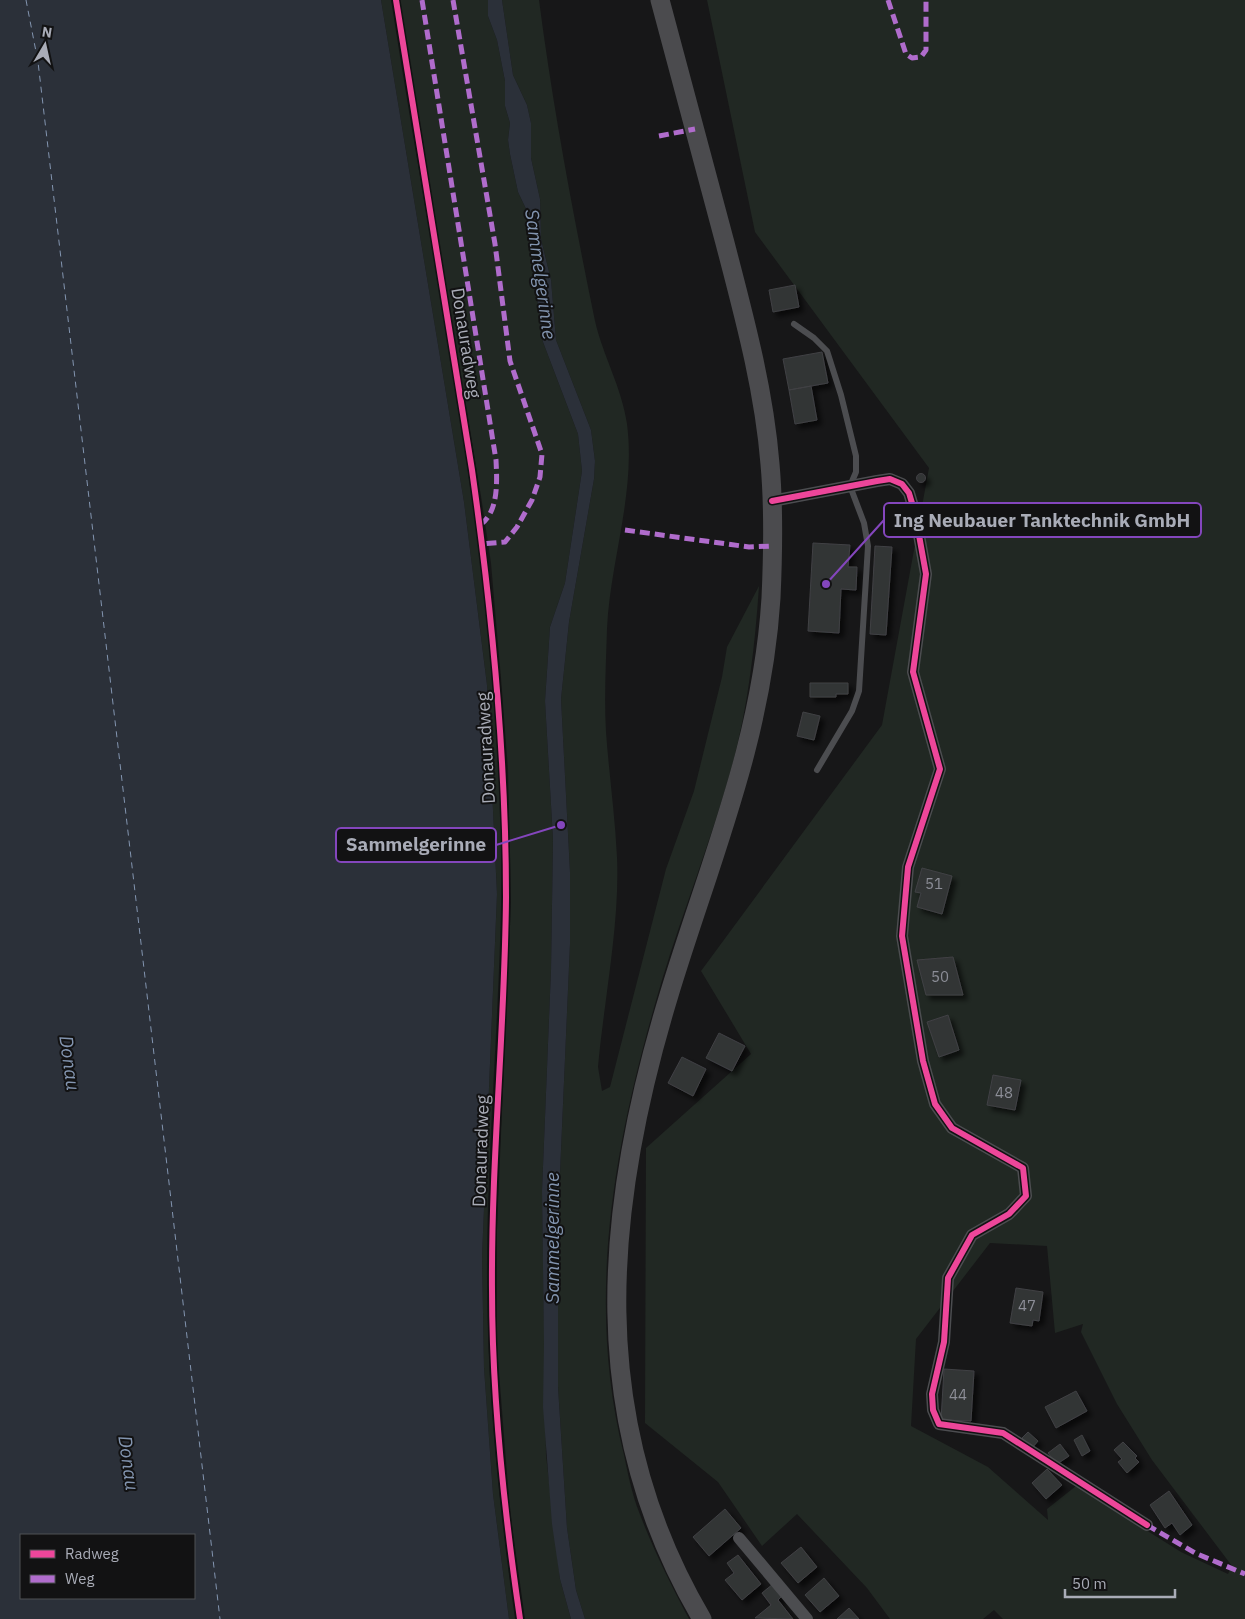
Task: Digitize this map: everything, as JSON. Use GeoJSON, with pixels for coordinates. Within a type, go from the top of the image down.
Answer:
{"type":"FeatureCollection","features":[{"type":"Feature","properties":{"kind":"main road"},"geometry":{"type":"LineString","coordinates":[[660,0],[755,364],[766,431],[772,501],[772,571],[768,631],[752,731],[734,799],[678,966],[653,1052],[631,1144],[618,1245],[615,1307],[617,1343],[629,1430],[647,1497],[660,1534],[702,1619]]}},
{"type":"Feature","properties":{"kind":"street"},"geometry":{"type":"LineString","coordinates":[[772,501],[890,479],[902,484],[909,493],[915,513],[926,574],[913,672],[940,769],[908,867],[902,936],[923,1061],[934,1104],[952,1128],[1023,1168],[1026,1196],[1009,1214],[972,1235],[948,1278],[944,1342],[932,1394],[933,1410],[939,1424],[1003,1433],[1147,1525]]}},
{"type":"Feature","properties":{"kind":"street"},"geometry":{"type":"LineString","coordinates":[[739,1538],[807,1619]]}},
{"type":"Feature","properties":{"kind":"lane"},"geometry":{"type":"LineString","coordinates":[[794,324],[814,338],[827,351],[841,395],[856,456],[856,472],[850,486],[864,523],[868,546],[859,691],[852,711],[817,770]]}},
{"type":"Feature","properties":{"kind":"shaded area"},"geometry":{"type":"Polygon","coordinates":[[[381,0],[391,0],[456,392],[484,589],[494,687],[500,786],[501,904],[490,1142],[487,1305],[498,1485],[515,1619],[509,1619],[493,1494],[484,1368],[482,1257],[497,894],[487,685],[464,502],[381,0]]]}},
{"type":"Feature","properties":{"kind":"shaded area"},"geometry":{"type":"Polygon","coordinates":[[[398,0],[488,0],[488,16],[497,40],[505,81],[505,106],[510,123],[508,140],[510,154],[518,192],[528,213],[528,230],[543,342],[578,434],[582,471],[565,583],[550,627],[545,701],[553,839],[551,970],[542,1191],[546,1455],[560,1579],[571,1619],[525,1619],[510,1511],[497,1347],[497,1228],[511,902],[508,769],[491,563],[398,0]]]}},
{"type":"Feature","properties":{"kind":"shaded area"},"geometry":{"type":"Polygon","coordinates":[[[502,0],[539,0],[564,161],[595,321],[621,398],[627,424],[628,476],[609,603],[605,680],[605,719],[616,841],[617,882],[614,935],[598,1067],[602,1091],[610,1087],[666,869],[694,791],[722,677],[727,647],[759,586],[750,676],[738,744],[716,820],[662,980],[631,1097],[619,1156],[606,1275],[607,1335],[612,1395],[630,1484],[650,1540],[689,1619],[585,1619],[576,1590],[567,1528],[558,1387],[558,1219],[570,944],[570,872],[561,699],[569,622],[594,479],[595,461],[591,430],[556,340],[551,280],[541,239],[540,199],[531,158],[531,123],[527,105],[513,75],[502,0]]]}},
{"type":"Feature","properties":{"kind":"shaded area"},"geometry":{"type":"Polygon","coordinates":[[[707,0],[1245,0],[1245,1619],[1003,1619],[994,1610],[983,1619],[890,1619],[867,1588],[797,1514],[762,1546],[718,1482],[645,1423],[646,1148],[751,1054],[701,971],[882,725],[929,468],[755,232],[707,0]],[[990,1243],[916,1339],[911,1426],[988,1467],[1048,1520],[1047,1509],[1076,1486],[1181,1552],[1228,1574],[1232,1566],[1152,1460],[1117,1404],[1081,1332],[1083,1324],[1055,1333],[1047,1246],[990,1243]]]}},
{"type":"Feature","properties":{"kind":"water","name":"Donau"},"geometry":{"type":"Polygon","coordinates":[[[0,0],[381,0],[464,502],[487,685],[497,894],[482,1257],[484,1368],[493,1494],[509,1619],[0,1619],[0,0]]]}},
{"type":"Feature","properties":{"kind":"water"},"geometry":{"type":"Polygon","coordinates":[[[488,0],[502,0],[513,75],[527,105],[531,123],[531,158],[540,199],[541,239],[551,280],[556,340],[591,430],[595,461],[594,479],[569,622],[561,699],[570,872],[570,944],[558,1219],[558,1387],[567,1528],[576,1590],[585,1619],[571,1619],[560,1579],[552,1524],[543,1407],[542,1191],[551,970],[553,839],[545,701],[550,627],[565,583],[582,471],[578,434],[543,342],[528,230],[528,213],[518,192],[510,154],[508,140],[510,123],[505,106],[505,81],[497,40],[488,16],[488,0]]]}},
{"type":"Feature","properties":{"kind":"building"},"geometry":{"type":"Polygon","coordinates":[[[795,285],[799,307],[773,312],[769,290],[795,285]]]}},
{"type":"Feature","properties":{"kind":"building"},"geometry":{"type":"Polygon","coordinates":[[[822,352],[828,383],[789,390],[783,359],[822,352]]]}},
{"type":"Feature","properties":{"kind":"building"},"geometry":{"type":"Polygon","coordinates":[[[811,386],[817,420],[795,424],[789,390],[811,386]]]}},
{"type":"Feature","properties":{"kind":"building"},"geometry":{"type":"Polygon","coordinates":[[[921,474],[925,478],[921,482],[917,478],[921,474]]]}},
{"type":"Feature","properties":{"kind":"building"},"geometry":{"type":"Polygon","coordinates":[[[813,543],[850,545],[848,567],[857,567],[856,590],[841,589],[839,633],[808,631],[813,543]]]}},
{"type":"Feature","properties":{"kind":"building"},"geometry":{"type":"Polygon","coordinates":[[[875,546],[892,547],[886,635],[870,634],[875,546]]]}},
{"type":"Feature","properties":{"kind":"building"},"geometry":{"type":"Polygon","coordinates":[[[810,683],[848,683],[848,694],[836,694],[836,697],[810,697],[810,683]]]}},
{"type":"Feature","properties":{"kind":"building"},"geometry":{"type":"Polygon","coordinates":[[[803,712],[820,716],[814,740],[797,736],[803,712]]]}},
{"type":"Feature","properties":{"kind":"building"},"geometry":{"type":"Polygon","coordinates":[[[922,868],[952,876],[942,914],[917,907],[921,893],[915,892],[922,868]]]}},
{"type":"Feature","properties":{"kind":"building"},"geometry":{"type":"Polygon","coordinates":[[[953,957],[963,995],[926,995],[917,960],[953,957]]]}},
{"type":"Feature","properties":{"kind":"building"},"geometry":{"type":"Polygon","coordinates":[[[948,1015],[959,1050],[939,1057],[927,1022],[948,1015]]]}},
{"type":"Feature","properties":{"kind":"building"},"geometry":{"type":"Polygon","coordinates":[[[719,1033],[745,1046],[732,1071],[706,1058],[719,1033]]]}},
{"type":"Feature","properties":{"kind":"building"},"geometry":{"type":"Polygon","coordinates":[[[682,1057],[706,1069],[693,1096],[668,1083],[682,1057]]]}},
{"type":"Feature","properties":{"kind":"building"},"geometry":{"type":"Polygon","coordinates":[[[993,1075],[1021,1080],[1015,1110],[987,1105],[993,1075]]]}},
{"type":"Feature","properties":{"kind":"building"},"geometry":{"type":"Polygon","coordinates":[[[1016,1288],[1043,1292],[1039,1321],[1033,1320],[1032,1326],[1010,1323],[1016,1288]]]}},
{"type":"Feature","properties":{"kind":"building"},"geometry":{"type":"Polygon","coordinates":[[[944,1369],[974,1371],[971,1421],[941,1420],[944,1369]]]}},
{"type":"Feature","properties":{"kind":"building"},"geometry":{"type":"Polygon","coordinates":[[[1076,1391],[1087,1411],[1056,1428],[1045,1407],[1076,1391]]]}},
{"type":"Feature","properties":{"kind":"building"},"geometry":{"type":"Polygon","coordinates":[[[1028,1432],[1038,1441],[1032,1448],[1022,1438],[1028,1432]]]}},
{"type":"Feature","properties":{"kind":"building"},"geometry":{"type":"Polygon","coordinates":[[[1082,1435],[1090,1451],[1082,1456],[1074,1440],[1082,1435]]]}},
{"type":"Feature","properties":{"kind":"building"},"geometry":{"type":"Polygon","coordinates":[[[1123,1442],[1137,1456],[1135,1458],[1139,1462],[1127,1473],[1118,1462],[1122,1459],[1114,1450],[1123,1442]]]}},
{"type":"Feature","properties":{"kind":"building"},"geometry":{"type":"Polygon","coordinates":[[[1060,1444],[1069,1456],[1057,1464],[1048,1453],[1060,1444]]]}},
{"type":"Feature","properties":{"kind":"building"},"geometry":{"type":"Polygon","coordinates":[[[1047,1469],[1062,1485],[1046,1499],[1032,1483],[1047,1469]]]}},
{"type":"Feature","properties":{"kind":"building"},"geometry":{"type":"Polygon","coordinates":[[[1169,1491],[1192,1525],[1180,1535],[1172,1523],[1165,1528],[1150,1505],[1169,1491]]]}},
{"type":"Feature","properties":{"kind":"building"},"geometry":{"type":"Polygon","coordinates":[[[725,1509],[741,1528],[709,1556],[693,1537],[725,1509]]]}},
{"type":"Feature","properties":{"kind":"building"},"geometry":{"type":"Polygon","coordinates":[[[801,1547],[817,1567],[798,1583],[781,1563],[801,1547]]]}},
{"type":"Feature","properties":{"kind":"building"},"geometry":{"type":"Polygon","coordinates":[[[738,1555],[761,1584],[742,1600],[725,1580],[734,1573],[727,1563],[738,1555]]]}},
{"type":"Feature","properties":{"kind":"building"},"geometry":{"type":"Polygon","coordinates":[[[824,1578],[839,1596],[820,1612],[805,1595],[824,1578]]]}},
{"type":"Feature","properties":{"kind":"building"},"geometry":{"type":"Polygon","coordinates":[[[773,1584],[782,1596],[778,1600],[793,1619],[755,1618],[771,1605],[762,1593],[773,1584]]]}},
{"type":"Feature","properties":{"kind":"building"},"geometry":{"type":"Polygon","coordinates":[[[849,1608],[859,1619],[837,1619],[849,1608]]]}},
{"type":"Feature","properties":{"kind":"ferry route"},"geometry":{"type":"LineString","coordinates":[[26,0],[38,62],[220,1619]]}},
{"type":"Feature","properties":{"kind":"marked path"},"geometry":{"type":"LineString","coordinates":[[422,0],[496,460],[496,496],[491,512],[480,525]]}},
{"type":"Feature","properties":{"kind":"marked path"},"geometry":{"type":"LineString","coordinates":[[453,0],[495,244],[510,361],[542,454],[540,477],[532,500],[517,527],[505,542],[482,544]]}},
{"type":"Feature","properties":{"kind":"marked path"},"geometry":{"type":"LineString","coordinates":[[888,0],[906,54],[912,58],[921,57],[926,50],[926,0]]}},
{"type":"Feature","properties":{"kind":"marked path"},"geometry":{"type":"LineString","coordinates":[[659,136],[695,129]]}},
{"type":"Feature","properties":{"kind":"marked path"},"geometry":{"type":"LineString","coordinates":[[625,530],[749,547],[772,546]]}},
{"type":"Feature","properties":{"kind":"marked path"},"geometry":{"type":"LineString","coordinates":[[1147,1525],[1195,1553],[1245,1574]]}},
{"type":"Feature","properties":{"kind":"cycle path","name":"Donauradweg"},"geometry":{"type":"LineString","coordinates":[[396,0],[472,470],[497,682],[504,789],[506,897],[492,1241],[494,1372],[500,1455],[520,1619]]}},
{"type":"Feature","properties":{"kind":"cycle path"},"geometry":{"type":"LineString","coordinates":[[772,501],[890,479],[902,484],[909,493],[915,513],[926,574],[913,672],[940,769],[908,867],[902,936],[923,1061],[935,1104],[952,1128],[1023,1168],[1026,1196],[1009,1214],[972,1235],[948,1278],[944,1342],[932,1394],[933,1410],[939,1424],[1003,1433],[1147,1525]]}},
{"type":"Feature","properties":{"kind":"place","name":"Ing Neubauer Tanktechnik GmbH"},"geometry":{"type":"Point","coordinates":[826,584]}},
{"type":"Feature","properties":{"kind":"place","name":"Sammelgerinne"},"geometry":{"type":"Point","coordinates":[561,825]}}]}
